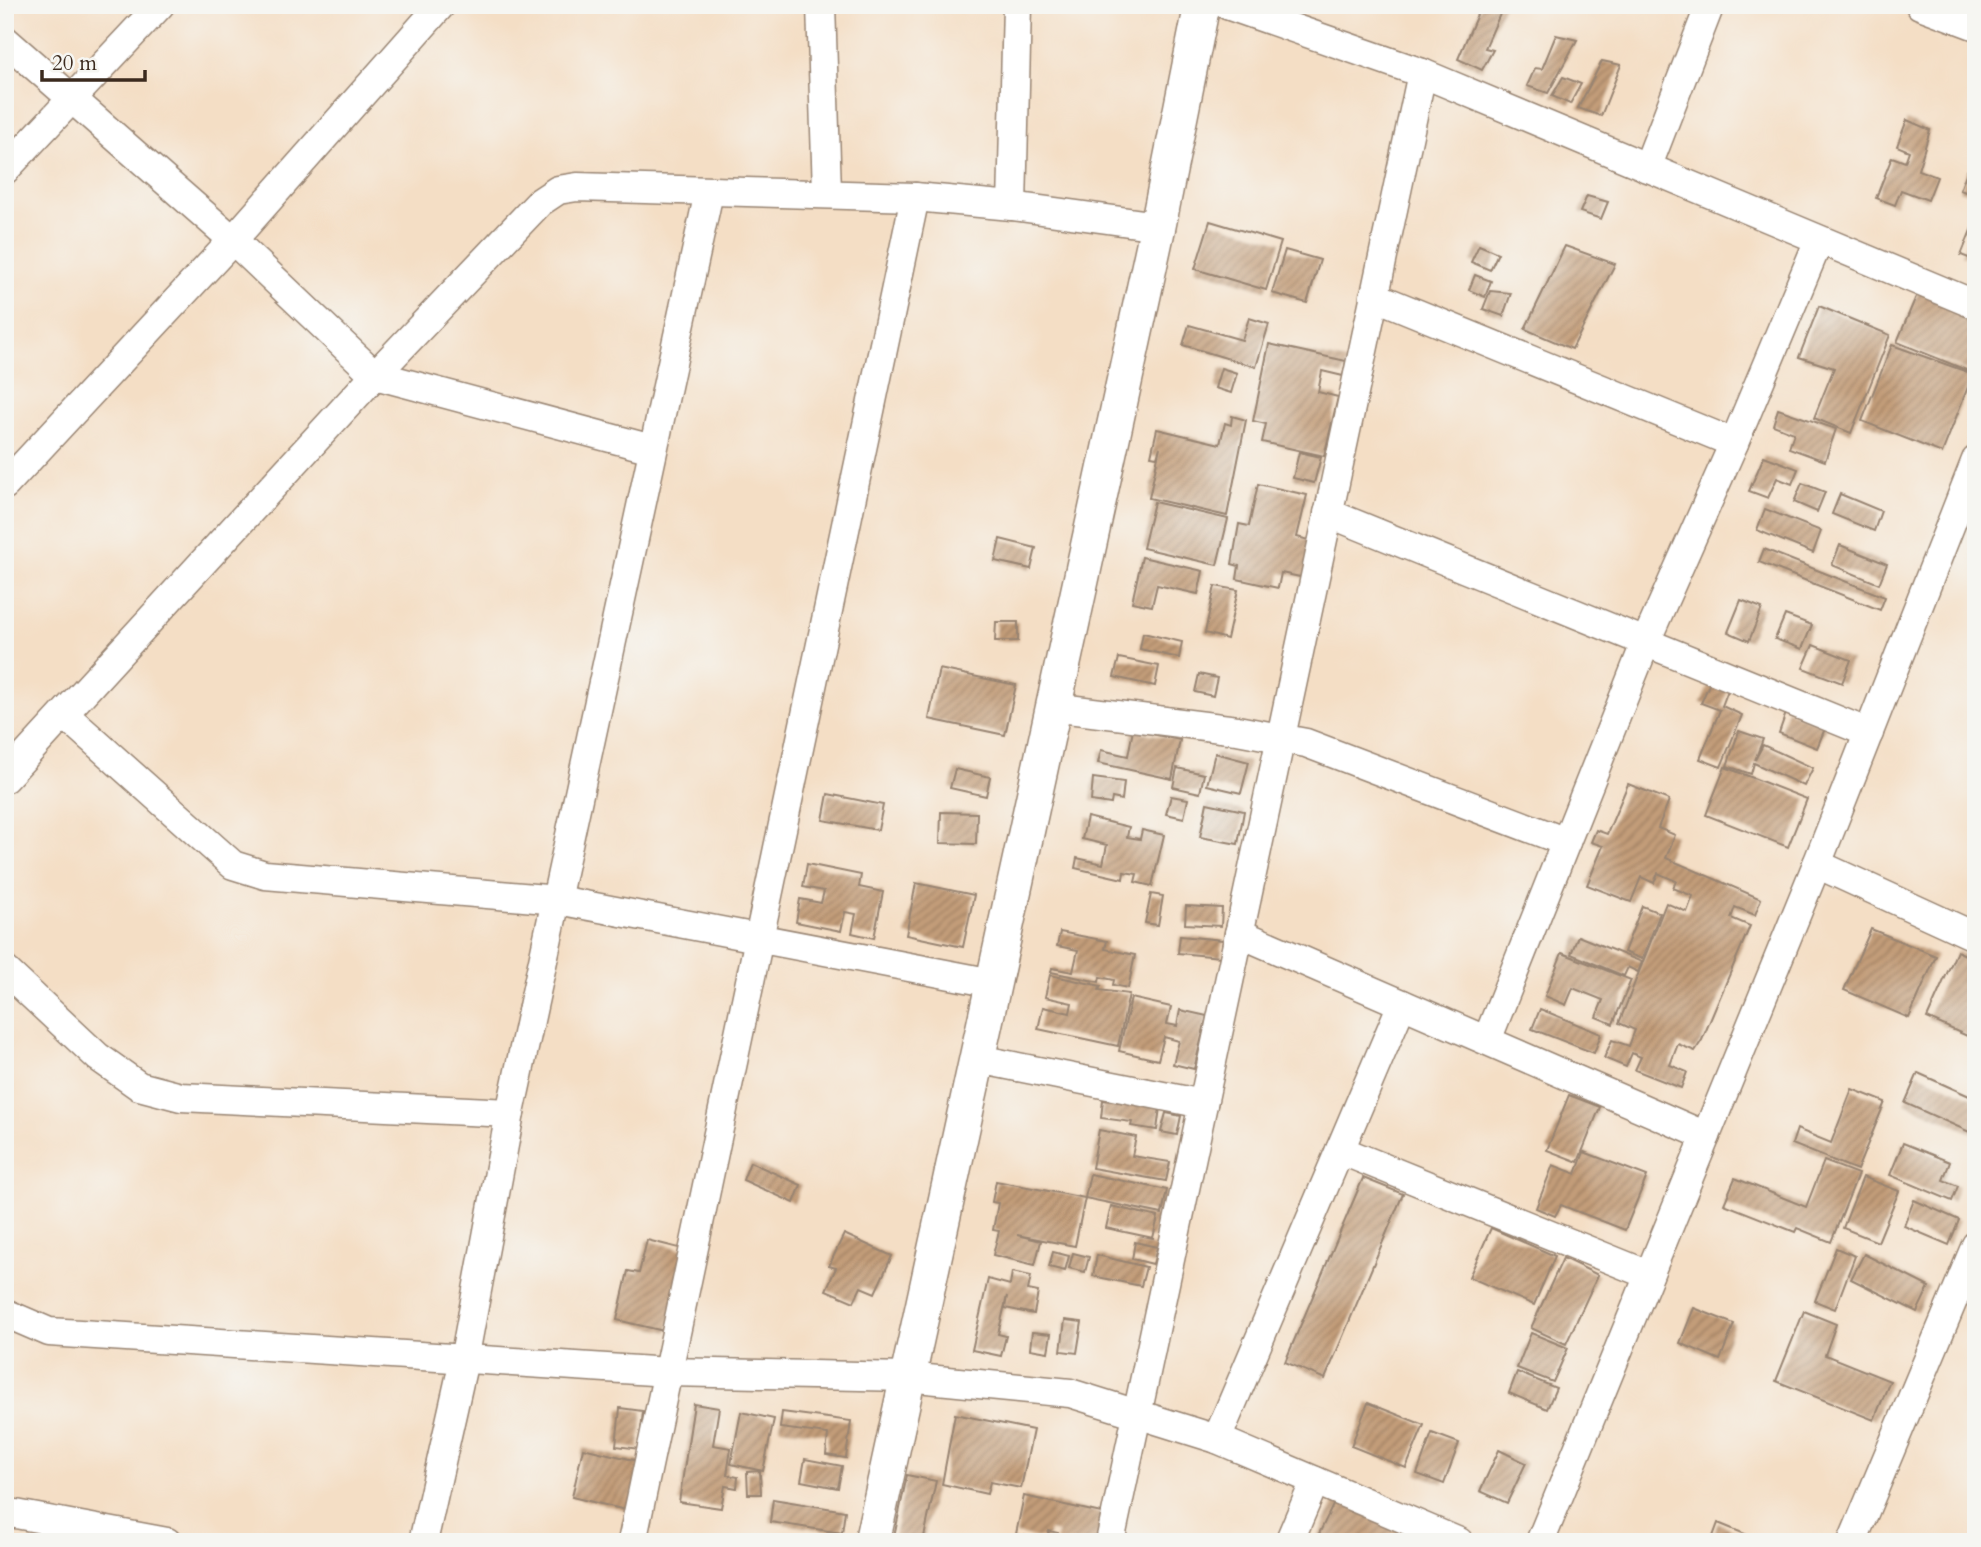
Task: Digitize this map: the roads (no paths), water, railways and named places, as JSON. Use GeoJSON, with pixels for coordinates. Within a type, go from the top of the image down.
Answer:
{"type":"FeatureCollection","features":[{"type":"Feature","properties":{"kind":"street"},"geometry":{"type":"LineString","coordinates":[[5,170],[160,5]]}},
{"type":"Feature","properties":{"kind":"street"},"geometry":{"type":"LineString","coordinates":[[5,485],[233,240],[441,5]]}},
{"type":"Feature","properties":{"kind":"street"},"geometry":{"type":"LineString","coordinates":[[821,5],[827,192]]}},
{"type":"Feature","properties":{"kind":"street"},"geometry":{"type":"LineString","coordinates":[[1012,206],[1017,5]]}},
{"type":"Feature","properties":{"kind":"street"},"geometry":{"type":"LineString","coordinates":[[872,1542],[1158,226],[1202,5]]}},
{"type":"Feature","properties":{"kind":"street"},"geometry":{"type":"LineString","coordinates":[[1227,5],[1422,73],[1976,305]]}},
{"type":"Feature","properties":{"kind":"street"},"geometry":{"type":"LineString","coordinates":[[1647,168],[1710,5]]}},
{"type":"Feature","properties":{"kind":"street"},"geometry":{"type":"LineString","coordinates":[[1920,5],[1971,18]]}},
{"type":"Feature","properties":{"kind":"street"},"geometry":{"type":"LineString","coordinates":[[5,40],[233,240],[375,375],[652,449]]}},
{"type":"Feature","properties":{"kind":"street"},"geometry":{"type":"LineString","coordinates":[[1110,1542],[1422,73]]}},
{"type":"Feature","properties":{"kind":"street"},"geometry":{"type":"LineString","coordinates":[[5,778],[375,375],[540,202],[558,190],[577,187],[709,192],[827,192],[915,197],[1012,206],[1158,226]]}},
{"type":"Feature","properties":{"kind":"street"},"geometry":{"type":"LineString","coordinates":[[424,1542],[464,1360],[510,1113],[709,192]]}},
{"type":"Feature","properties":{"kind":"street"},"geometry":{"type":"LineString","coordinates":[[632,1542],[915,197]]}},
{"type":"Feature","properties":{"kind":"street"},"geometry":{"type":"LineString","coordinates":[[1487,1040],[1647,639],[1734,443],[1819,240]]}},
{"type":"Feature","properties":{"kind":"street"},"geometry":{"type":"LineString","coordinates":[[1374,296],[1734,443]]}},
{"type":"Feature","properties":{"kind":"street"},"geometry":{"type":"LineString","coordinates":[[1540,1542],[1817,864],[1976,460]]}},
{"type":"Feature","properties":{"kind":"street"},"geometry":{"type":"LineString","coordinates":[[1328,513],[1647,639],[1869,733]]}},
{"type":"Feature","properties":{"kind":"street"},"geometry":{"type":"LineString","coordinates":[[1052,707],[1281,738],[1324,749],[1566,842]]}},
{"type":"Feature","properties":{"kind":"street"},"geometry":{"type":"LineString","coordinates":[[65,715],[233,865],[265,875],[558,900],[993,983]]}},
{"type":"Feature","properties":{"kind":"street"},"geometry":{"type":"LineString","coordinates":[[1817,864],[1976,937]]}},
{"type":"Feature","properties":{"kind":"street"},"geometry":{"type":"LineString","coordinates":[[1239,933],[1706,1136]]}},
{"type":"Feature","properties":{"kind":"street"},"geometry":{"type":"LineString","coordinates":[[5,970],[98,1057],[139,1086],[181,1097],[510,1113]]}},
{"type":"Feature","properties":{"kind":"street"},"geometry":{"type":"LineString","coordinates":[[1217,1439],[1402,1004]]}},
{"type":"Feature","properties":{"kind":"street"},"geometry":{"type":"LineString","coordinates":[[978,1059],[1203,1104]]}},
{"type":"Feature","properties":{"kind":"street"},"geometry":{"type":"LineString","coordinates":[[1340,1150],[1649,1275]]}},
{"type":"Feature","properties":{"kind":"street"},"geometry":{"type":"LineString","coordinates":[[1852,1542],[1976,1245]]}},
{"type":"Feature","properties":{"kind":"street"},"geometry":{"type":"LineString","coordinates":[[5,1313],[49,1332],[668,1371],[907,1377],[1070,1393],[1138,1412],[1217,1439],[1459,1542]]}},
{"type":"Feature","properties":{"kind":"street"},"geometry":{"type":"LineString","coordinates":[[1289,1542],[1315,1480]]}},
{"type":"Feature","properties":{"kind":"street"},"geometry":{"type":"LineString","coordinates":[[5,1512],[167,1542]]}}]}
